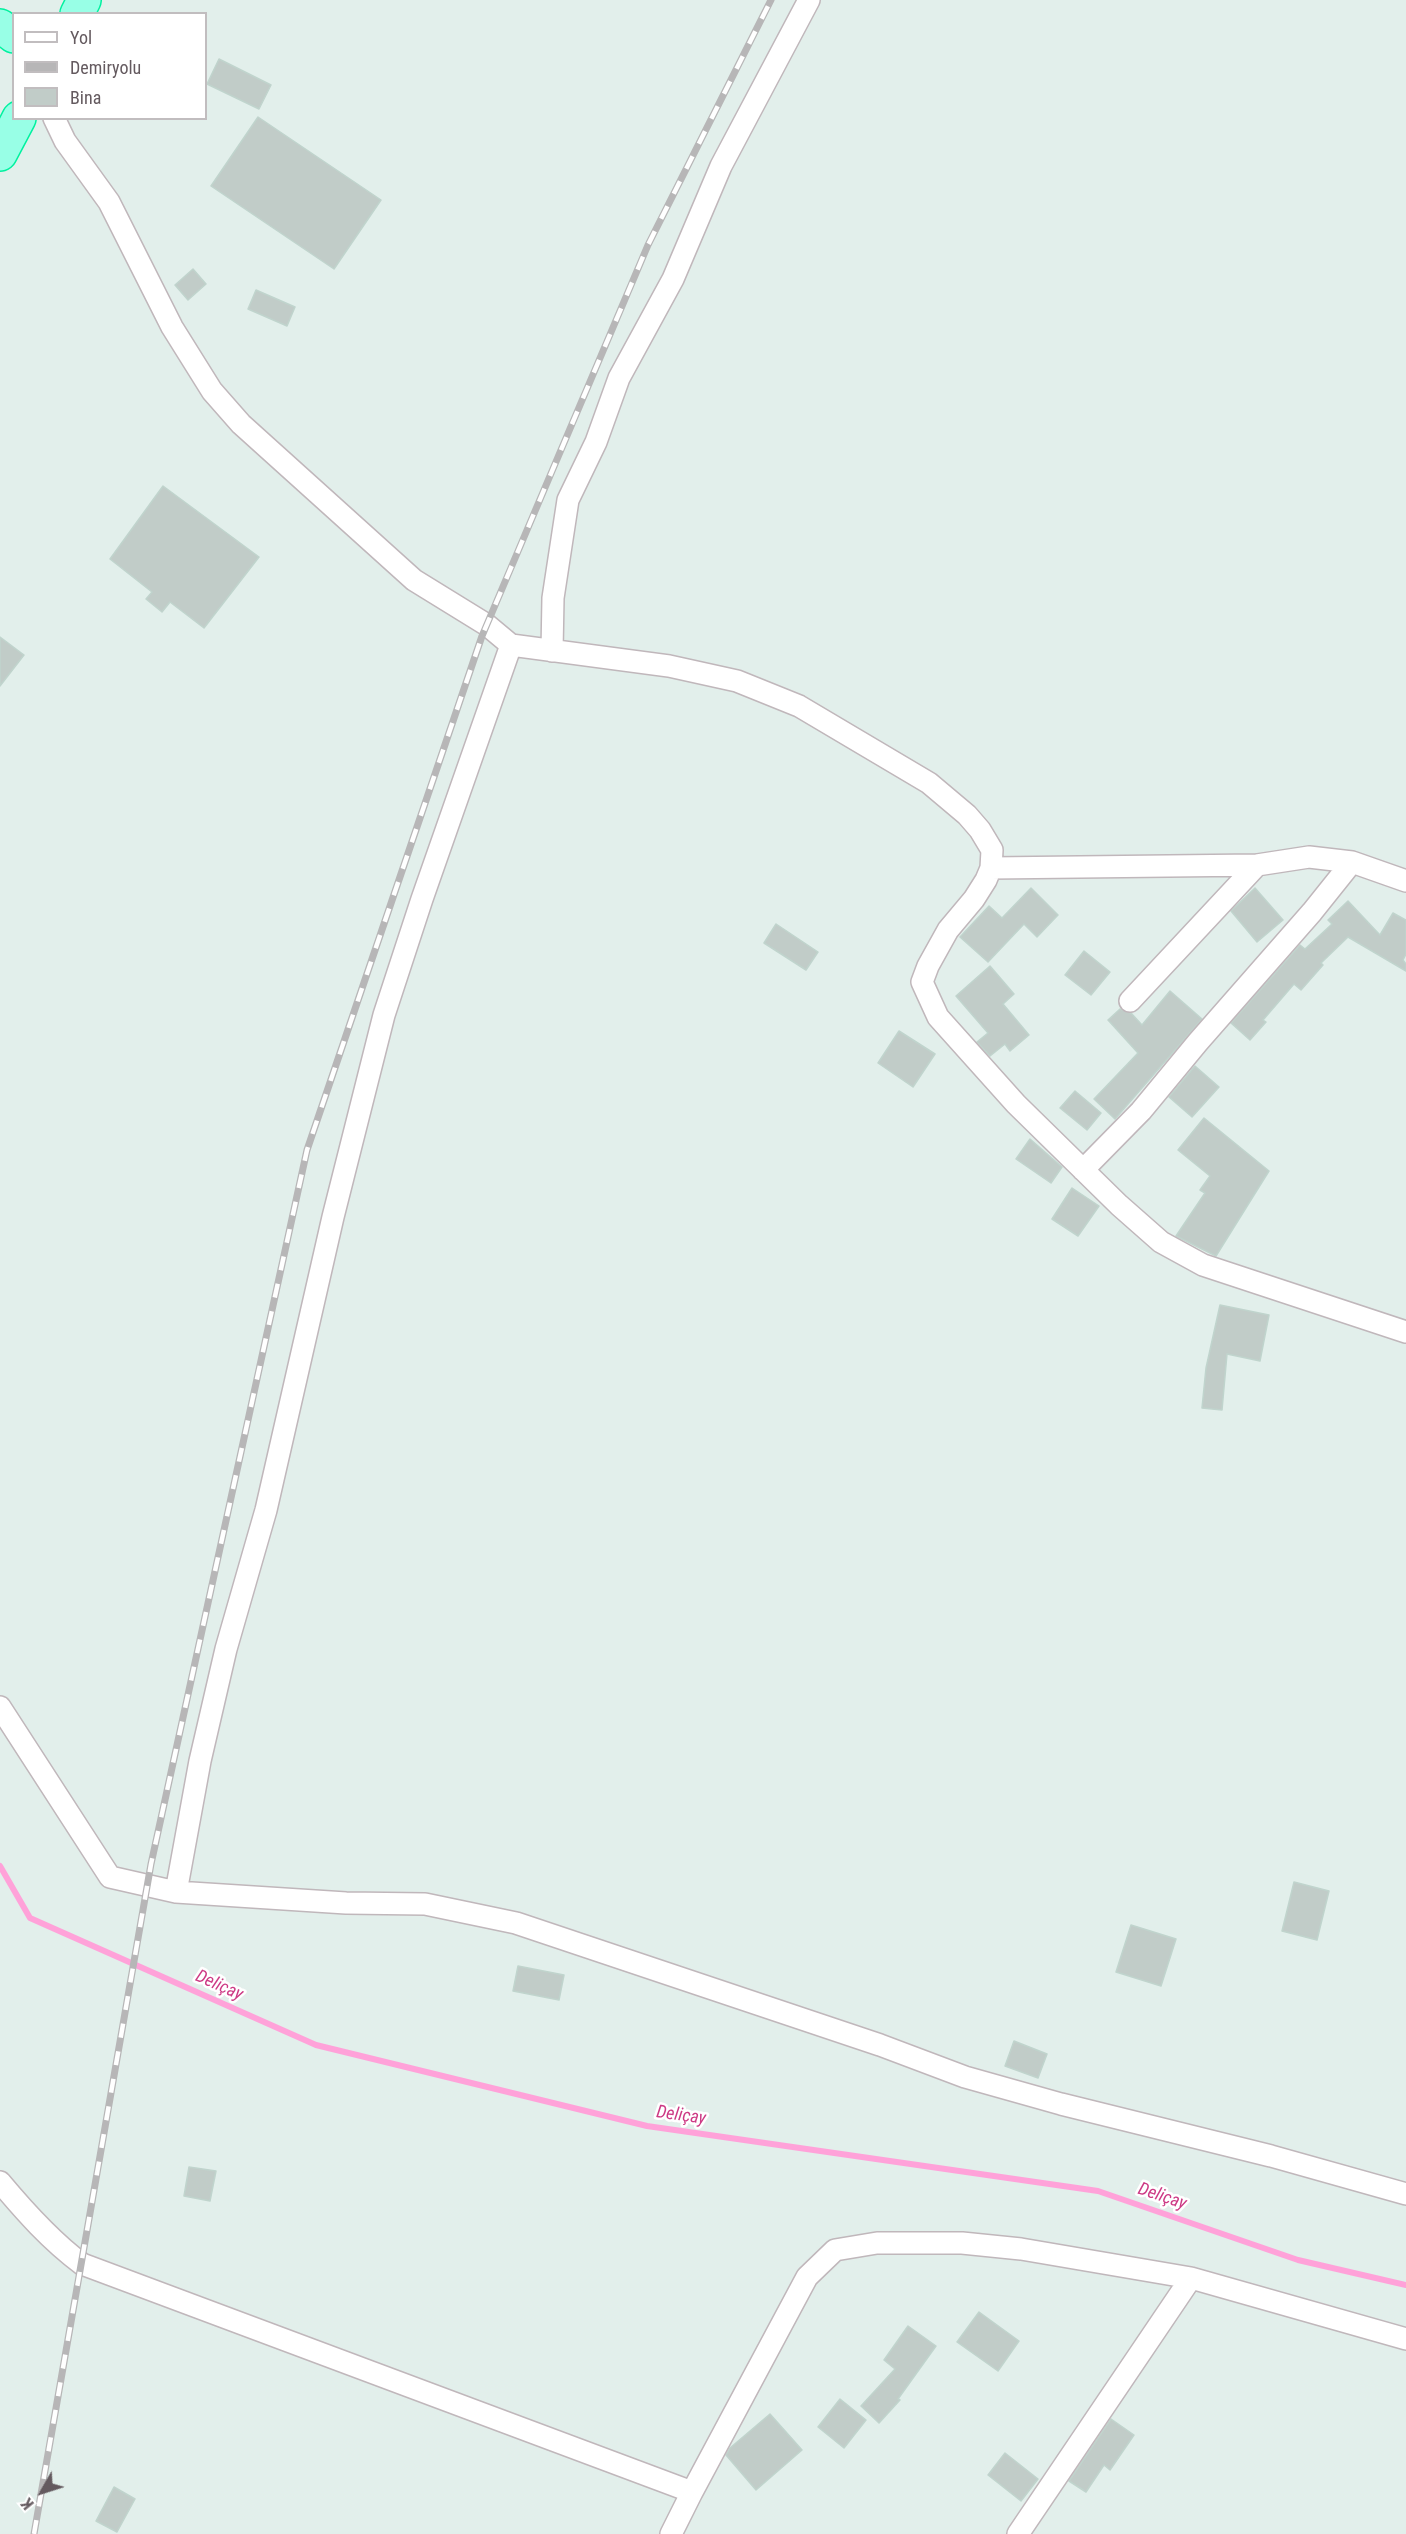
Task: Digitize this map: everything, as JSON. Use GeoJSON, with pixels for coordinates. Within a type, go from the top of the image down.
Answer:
{"type":"FeatureCollection","features":[{"type":"Feature","properties":{"kind":"highway"},"geometry":{"type":"LineString","coordinates":[[0,128],[15,120]]}},
{"type":"Feature","properties":{"kind":"highway"},"geometry":{"type":"LineString","coordinates":[[0,154],[18,120]]}},
{"type":"Feature","properties":{"kind":"street"},"geometry":{"type":"LineString","coordinates":[[552,651],[553,598],[568,500],[596,442],[619,378],[673,279],[721,166],[809,0]]}},
{"type":"Feature","properties":{"kind":"street"},"geometry":{"type":"LineString","coordinates":[[55,120],[65,141],[109,202],[172,327],[212,391],[241,424],[414,580],[487,625],[511,645],[669,666],[737,681],[799,706],[930,783],[967,815],[980,830],[992,850],[991,868],[986,880],[974,899],[948,930],[922,982],[938,1017],[1016,1104],[1161,1242],[1203,1265],[1406,1332]]}},
{"type":"Feature","properties":{"kind":"street"},"geometry":{"type":"LineString","coordinates":[[176,1892],[200,1761],[224,1660],[267,1510],[333,1217],[373,1058],[422,899],[511,645]]}},
{"type":"Feature","properties":{"kind":"street"},"geometry":{"type":"LineString","coordinates":[[991,868],[1257,865],[1309,857],[1352,862],[1406,881]]}},
{"type":"Feature","properties":{"kind":"street"},"geometry":{"type":"LineString","coordinates":[[1083,1170],[1141,1111],[1312,912],[1352,862]]}},
{"type":"Feature","properties":{"kind":"street"},"geometry":{"type":"LineString","coordinates":[[1130,1001],[1257,865]]}},
{"type":"Feature","properties":{"kind":"street"},"geometry":{"type":"LineString","coordinates":[[0,1707],[110,1876],[176,1892],[345,1903],[425,1904],[516,1923],[880,2044],[965,2077],[1060,2104],[1271,2156],[1406,2194]]}},
{"type":"Feature","properties":{"kind":"street"},"geometry":{"type":"LineString","coordinates":[[0,2182],[64,2251],[82,2264],[692,2492]]}},
{"type":"Feature","properties":{"kind":"street"},"geometry":{"type":"LineString","coordinates":[[671,2534],[807,2277],[835,2250],[877,2243],[962,2242],[1021,2249],[1191,2278],[1406,2339]]}},
{"type":"Feature","properties":{"kind":"street"},"geometry":{"type":"LineString","coordinates":[[1018,2534],[1191,2278]]}},
{"type":"Feature","properties":{"kind":"building"},"geometry":{"type":"Polygon","coordinates":[[[219,59],[271,85],[259,109],[207,84],[219,59]]]}},
{"type":"Feature","properties":{"kind":"building"},"geometry":{"type":"Polygon","coordinates":[[[258,117],[381,200],[334,269],[211,186],[258,117]]]}},
{"type":"Feature","properties":{"kind":"building"},"geometry":{"type":"Polygon","coordinates":[[[193,269],[206,284],[188,300],[175,285],[193,269]]]}},
{"type":"Feature","properties":{"kind":"building"},"geometry":{"type":"Polygon","coordinates":[[[256,290],[295,307],[287,326],[248,309],[256,290]]]}},
{"type":"Feature","properties":{"kind":"building"},"geometry":{"type":"Polygon","coordinates":[[[163,486],[259,557],[204,628],[170,602],[162,612],[146,599],[152,592],[110,559],[163,486]]]}},
{"type":"Feature","properties":{"kind":"building"},"geometry":{"type":"Polygon","coordinates":[[[0,637],[24,655],[0,686],[0,637]]]}},
{"type":"Feature","properties":{"kind":"building"},"geometry":{"type":"Polygon","coordinates":[[[1031,888],[1058,915],[1037,937],[1024,924],[988,962],[960,937],[989,906],[1002,918],[1031,888]]]}},
{"type":"Feature","properties":{"kind":"building"},"geometry":{"type":"Polygon","coordinates":[[[1255,888],[1283,920],[1257,942],[1231,911],[1255,888]]]}},
{"type":"Feature","properties":{"kind":"building"},"geometry":{"type":"Polygon","coordinates":[[[1348,901],[1380,935],[1393,913],[1406,920],[1406,954],[1403,960],[1406,964],[1406,971],[1348,937],[1321,963],[1323,965],[1301,990],[1294,984],[1263,1020],[1266,1022],[1250,1040],[1231,1023],[1300,945],[1305,949],[1332,924],[1328,920],[1348,901]]]}},
{"type":"Feature","properties":{"kind":"building"},"geometry":{"type":"Polygon","coordinates":[[[776,924],[818,952],[806,970],[764,943],[776,924]]]}},
{"type":"Feature","properties":{"kind":"building"},"geometry":{"type":"Polygon","coordinates":[[[1084,951],[1110,972],[1091,995],[1065,975],[1084,951]]]}},
{"type":"Feature","properties":{"kind":"building"},"geometry":{"type":"Polygon","coordinates":[[[990,966],[1014,994],[1003,1004],[1029,1035],[1010,1051],[1005,1044],[990,1056],[977,1042],[988,1033],[956,996],[990,966]]]}},
{"type":"Feature","properties":{"kind":"building"},"geometry":{"type":"Polygon","coordinates":[[[1170,991],[1202,1019],[1115,1119],[1094,1099],[1138,1053],[1108,1020],[1120,1009],[1131,1013],[1142,1025],[1170,991]]]}},
{"type":"Feature","properties":{"kind":"building"},"geometry":{"type":"Polygon","coordinates":[[[899,1031],[935,1054],[913,1087],[878,1063],[899,1031]]]}},
{"type":"Feature","properties":{"kind":"building"},"geometry":{"type":"Polygon","coordinates":[[[1195,1066],[1219,1087],[1192,1117],[1169,1097],[1195,1066]]]}},
{"type":"Feature","properties":{"kind":"building"},"geometry":{"type":"Polygon","coordinates":[[[1075,1091],[1101,1113],[1087,1130],[1060,1108],[1075,1091]]]}},
{"type":"Feature","properties":{"kind":"building"},"geometry":{"type":"Polygon","coordinates":[[[1204,1118],[1269,1171],[1216,1256],[1176,1236],[1205,1193],[1200,1190],[1210,1176],[1178,1150],[1204,1118]]]}},
{"type":"Feature","properties":{"kind":"building"},"geometry":{"type":"Polygon","coordinates":[[[1030,1139],[1062,1167],[1051,1183],[1016,1159],[1030,1139]]]}},
{"type":"Feature","properties":{"kind":"building"},"geometry":{"type":"Polygon","coordinates":[[[1072,1188],[1099,1206],[1078,1236],[1052,1219],[1072,1188]]]}},
{"type":"Feature","properties":{"kind":"building"},"geometry":{"type":"Polygon","coordinates":[[[1220,1305],[1269,1315],[1260,1361],[1227,1354],[1222,1410],[1202,1408],[1206,1368],[1220,1305]]]}},
{"type":"Feature","properties":{"kind":"building"},"geometry":{"type":"Polygon","coordinates":[[[1294,1882],[1329,1891],[1317,1940],[1282,1931],[1294,1882]]]}},
{"type":"Feature","properties":{"kind":"building"},"geometry":{"type":"Polygon","coordinates":[[[1131,1925],[1176,1939],[1161,1986],[1116,1972],[1131,1925]]]}},
{"type":"Feature","properties":{"kind":"building"},"geometry":{"type":"Polygon","coordinates":[[[518,1966],[564,1975],[559,2000],[513,1991],[518,1966]]]}},
{"type":"Feature","properties":{"kind":"building"},"geometry":{"type":"Polygon","coordinates":[[[1014,2041],[1047,2054],[1038,2078],[1005,2066],[1014,2041]]]}},
{"type":"Feature","properties":{"kind":"building"},"geometry":{"type":"Polygon","coordinates":[[[189,2167],[216,2171],[210,2201],[184,2196],[189,2167]]]}},
{"type":"Feature","properties":{"kind":"building"},"geometry":{"type":"Polygon","coordinates":[[[979,2312],[1019,2341],[998,2371],[957,2342],[979,2312]]]}},
{"type":"Feature","properties":{"kind":"building"},"geometry":{"type":"Polygon","coordinates":[[[908,2326],[936,2346],[898,2399],[900,2400],[879,2423],[861,2406],[895,2369],[884,2360],[908,2326]]]}},
{"type":"Feature","properties":{"kind":"building"},"geometry":{"type":"Polygon","coordinates":[[[840,2399],[866,2420],[844,2448],[818,2427],[840,2399]]]}},
{"type":"Feature","properties":{"kind":"building"},"geometry":{"type":"Polygon","coordinates":[[[770,2414],[802,2450],[756,2490],[726,2455],[730,2448],[770,2414]]]}},
{"type":"Feature","properties":{"kind":"building"},"geometry":{"type":"Polygon","coordinates":[[[1111,2419],[1134,2435],[1110,2470],[1104,2465],[1086,2492],[1069,2481],[1111,2419]]]}},
{"type":"Feature","properties":{"kind":"building"},"geometry":{"type":"Polygon","coordinates":[[[1005,2453],[1038,2479],[1021,2501],[988,2475],[1005,2453]]]}},
{"type":"Feature","properties":{"kind":"building"},"geometry":{"type":"Polygon","coordinates":[[[114,2487],[135,2499],[117,2532],[96,2521],[114,2487]]]}},
{"type":"Feature","properties":{"kind":"waterway","name":"Deliçay"},"geometry":{"type":"LineString","coordinates":[[0,1866],[30,1918],[316,2045],[647,2126],[1098,2191],[1298,2260],[1406,2285]]}},
{"type":"Feature","properties":{"kind":"railway"},"geometry":{"type":"LineString","coordinates":[[34,2534],[151,1864],[307,1150],[482,636],[648,245],[771,0]]}}]}
